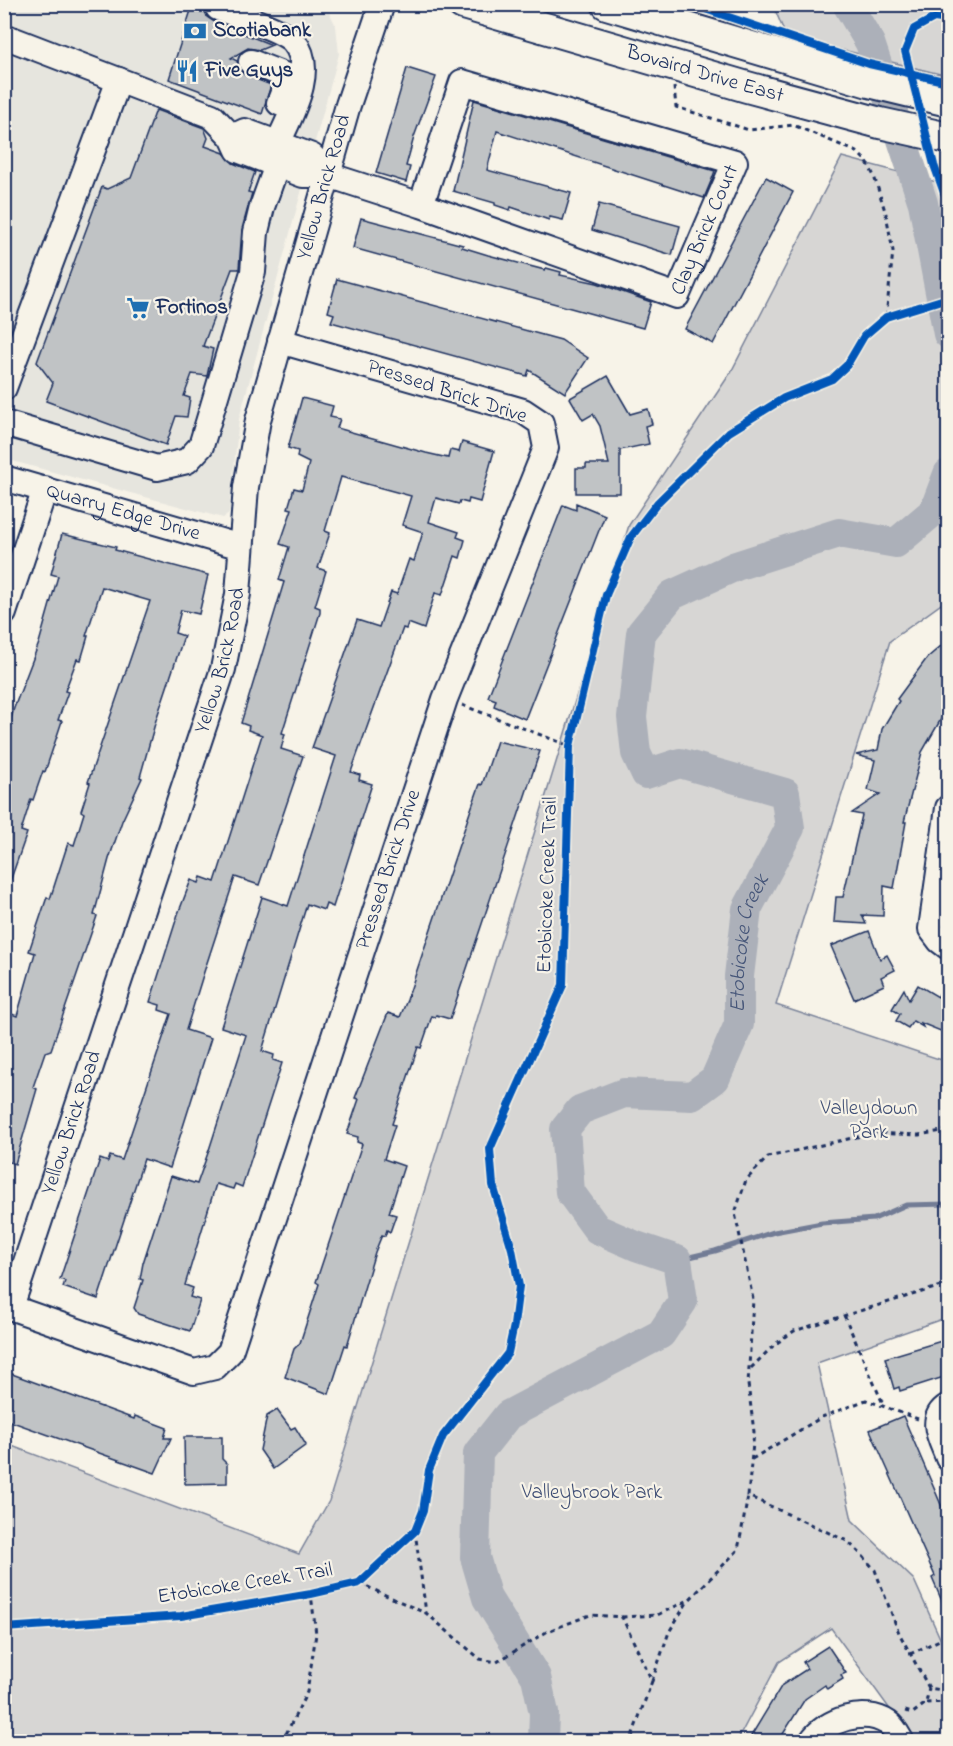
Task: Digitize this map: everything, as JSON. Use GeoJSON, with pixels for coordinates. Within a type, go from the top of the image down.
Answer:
{"type":"FeatureCollection","features":[{"type":"Feature","properties":{"kind":"main road","name":"Bovaird Drive East"},"geometry":{"type":"LineString","coordinates":[[463,4],[880,123],[943,137]]}},
{"type":"Feature","properties":{"kind":"main road","name":"Bovaird Drive East"},"geometry":{"type":"LineString","coordinates":[[607,4],[869,82],[943,99]]}},
{"type":"Feature","properties":{"kind":"street","name":"Yellow Brick Road"},"geometry":{"type":"LineString","coordinates":[[8,1306],[223,669],[238,594],[246,487],[258,420],[328,175],[382,4]]}},
{"type":"Feature","properties":{"kind":"street"},"geometry":{"type":"LineString","coordinates":[[218,8],[272,30],[293,42],[301,58],[303,79],[274,149]]}},
{"type":"Feature","properties":{"kind":"street","name":"Clay Brick Court"},"geometry":{"type":"LineString","coordinates":[[4,36],[212,116],[232,137],[238,150],[274,149],[303,175],[328,175],[421,205],[677,296],[735,162],[462,82],[421,205]]}},
{"type":"Feature","properties":{"kind":"street"},"geometry":{"type":"LineString","coordinates":[[4,423],[157,468],[187,461],[201,446],[253,272],[260,215],[289,77],[251,62]]}},
{"type":"Feature","properties":{"kind":"street"},"geometry":{"type":"LineString","coordinates":[[4,388],[118,80]]}},
{"type":"Feature","properties":{"kind":"street","name":"Pressed Brick Drive"},"geometry":{"type":"LineString","coordinates":[[8,1306],[194,1372],[215,1367],[230,1352],[445,699],[546,448],[542,423],[523,411],[280,341]]}},
{"type":"Feature","properties":{"kind":"street","name":"Quarry Edge Drive"},"geometry":{"type":"LineString","coordinates":[[4,478],[241,547]]}},
{"type":"Feature","properties":{"kind":"street"},"geometry":{"type":"LineString","coordinates":[[4,613],[45,489]]}},
{"type":"Feature","properties":{"kind":"street"},"geometry":{"type":"LineString","coordinates":[[948,808],[931,928],[940,941],[948,947]]}},
{"type":"Feature","properties":{"kind":"street"},"geometry":{"type":"LineString","coordinates":[[942,1416],[948,1458]]}},
{"type":"Feature","properties":{"kind":"street"},"geometry":{"type":"LineString","coordinates":[[811,1742],[831,1724],[846,1718],[880,1719],[890,1724],[902,1742]]}},
{"type":"Feature","properties":{"kind":"path"},"geometry":{"type":"LineString","coordinates":[[671,65],[676,108],[749,130],[793,125],[857,152],[867,162],[886,214],[893,251],[889,316],[879,323]]}},
{"type":"Feature","properties":{"kind":"path"},"geometry":{"type":"LineString","coordinates":[[445,699],[570,746]]}},
{"type":"Feature","properties":{"kind":"path"},"geometry":{"type":"LineString","coordinates":[[570,757],[573,734]]}},
{"type":"Feature","properties":{"kind":"path"},"geometry":{"type":"LineString","coordinates":[[630,1742],[669,1632],[689,1600],[738,1550],[748,1496],[754,1432],[748,1384],[753,1299],[735,1213],[746,1180],[768,1157],[875,1132],[919,1135],[948,1130]]}},
{"type":"Feature","properties":{"kind":"path"},"geometry":{"type":"LineString","coordinates":[[750,1370],[774,1345],[794,1331],[948,1284]]}},
{"type":"Feature","properties":{"kind":"path"},"geometry":{"type":"LineString","coordinates":[[844,1314],[884,1406]]}},
{"type":"Feature","properties":{"kind":"path"},"geometry":{"type":"LineString","coordinates":[[752,1458],[822,1417],[866,1400],[884,1406],[942,1416]]}},
{"type":"Feature","properties":{"kind":"path"},"geometry":{"type":"LineString","coordinates":[[748,1496],[847,1541],[861,1554],[874,1570],[910,1654],[929,1688],[926,1703]]}},
{"type":"Feature","properties":{"kind":"path"},"geometry":{"type":"LineString","coordinates":[[407,1539],[415,1531],[419,1521]]}},
{"type":"Feature","properties":{"kind":"path"},"geometry":{"type":"LineString","coordinates":[[415,1531],[426,1613]]}},
{"type":"Feature","properties":{"kind":"path"},"geometry":{"type":"LineString","coordinates":[[359,1583],[426,1613],[480,1659],[497,1662],[548,1631],[590,1615],[622,1617],[657,1615],[689,1600]]}},
{"type":"Feature","properties":{"kind":"path"},"geometry":{"type":"LineString","coordinates":[[282,1742],[307,1692],[316,1634],[311,1594]]}},
{"type":"Feature","properties":{"kind":"path"},"geometry":{"type":"LineString","coordinates":[[622,1617],[652,1681]]}},
{"type":"Feature","properties":{"kind":"path"},"geometry":{"type":"LineString","coordinates":[[910,1654],[948,1636]]}},
{"type":"Feature","properties":{"kind":"path"},"geometry":{"type":"LineString","coordinates":[[929,1688],[948,1691]]}},
{"type":"Feature","properties":{"kind":"path"},"geometry":{"type":"LineString","coordinates":[[880,1719],[894,1708],[913,1713],[926,1703],[948,1702]]}},
{"type":"Feature","properties":{"kind":"shaded area"},"geometry":{"type":"Polygon","coordinates":[[[325,4],[336,26],[339,54],[239,419],[229,514],[223,518],[5,459],[4,5],[325,4]]]}},
{"type":"Feature","properties":{"kind":"green space"},"geometry":{"type":"Polygon","coordinates":[[[773,5],[948,5],[948,76],[786,36],[773,5]]]}},
{"type":"Feature","properties":{"kind":"green space","name":"Valleybrook Park"},"geometry":{"type":"Polygon","coordinates":[[[842,157],[948,185],[948,599],[890,641],[776,1005],[948,1062],[948,1317],[817,1363],[852,1520],[914,1580],[948,1656],[948,1741],[913,1741],[831,1628],[779,1662],[737,1741],[5,1741],[4,1443],[299,1554],[329,1501],[629,525],[731,372],[842,157]]]}},
{"type":"Feature","properties":{"kind":"building"},"geometry":{"type":"Polygon","coordinates":[[[193,4],[204,4],[207,17],[213,21],[272,45],[260,50],[248,48],[231,58],[237,61],[240,70],[245,75],[271,85],[262,114],[169,79],[193,4]]]}},
{"type":"Feature","properties":{"kind":"building"},"geometry":{"type":"Polygon","coordinates":[[[407,68],[436,77],[414,137],[406,166],[410,167],[406,182],[376,173],[407,68]]]}},
{"type":"Feature","properties":{"kind":"building"},"geometry":{"type":"Polygon","coordinates":[[[474,100],[715,171],[704,198],[497,131],[487,170],[571,193],[563,220],[550,217],[549,220],[511,207],[510,210],[495,205],[495,203],[453,191],[474,100]]]}},
{"type":"Feature","properties":{"kind":"building","name":"Fortinos"},"geometry":{"type":"Polygon","coordinates":[[[156,110],[204,128],[208,138],[205,146],[224,153],[233,163],[255,172],[248,192],[252,193],[242,229],[239,269],[232,269],[203,346],[213,349],[207,376],[192,374],[184,396],[190,398],[187,417],[176,416],[166,445],[46,401],[53,383],[37,362],[102,187],[107,189],[131,178],[156,110]]]}},
{"type":"Feature","properties":{"kind":"building"},"geometry":{"type":"Polygon","coordinates":[[[766,177],[793,192],[713,344],[685,329],[766,177]]]}},
{"type":"Feature","properties":{"kind":"building"},"geometry":{"type":"Polygon","coordinates":[[[599,204],[680,226],[672,255],[592,230],[599,204]]]}},
{"type":"Feature","properties":{"kind":"building"},"geometry":{"type":"Polygon","coordinates":[[[361,218],[463,245],[462,247],[488,255],[561,272],[560,275],[597,283],[651,302],[643,328],[353,248],[361,218]]]}},
{"type":"Feature","properties":{"kind":"building"},"geometry":{"type":"Polygon","coordinates":[[[337,279],[561,340],[588,358],[565,393],[529,370],[527,376],[331,322],[334,314],[328,312],[337,279]]]}},
{"type":"Feature","properties":{"kind":"building"},"geometry":{"type":"Polygon","coordinates":[[[608,376],[630,414],[648,409],[652,424],[645,426],[649,444],[620,450],[620,493],[576,493],[576,468],[586,468],[586,464],[609,464],[600,426],[593,414],[583,420],[570,398],[608,376]]]}},
{"type":"Feature","properties":{"kind":"building"},"geometry":{"type":"Polygon","coordinates":[[[302,398],[333,406],[330,417],[340,419],[337,428],[426,453],[448,458],[450,450],[459,452],[462,442],[494,451],[480,502],[469,499],[468,503],[460,501],[459,504],[436,498],[429,522],[459,532],[457,537],[465,540],[460,558],[455,556],[442,595],[435,593],[424,629],[408,623],[406,629],[403,628],[351,772],[360,775],[359,780],[372,784],[333,907],[326,904],[324,910],[307,904],[262,1051],[274,1055],[273,1060],[282,1063],[242,1187],[235,1184],[233,1189],[216,1184],[185,1285],[193,1288],[190,1297],[200,1300],[190,1331],[138,1314],[134,1308],[143,1280],[140,1279],[143,1263],[171,1176],[197,1184],[209,1150],[246,1035],[221,1027],[262,897],[288,906],[336,756],[312,748],[357,620],[379,627],[391,592],[397,594],[409,559],[414,561],[423,532],[402,525],[411,496],[341,477],[325,531],[330,533],[318,568],[326,571],[315,606],[320,608],[320,613],[282,733],[285,734],[281,749],[303,756],[259,885],[235,877],[203,975],[186,1030],[211,1038],[170,1168],[144,1159],[98,1299],[63,1287],[65,1281],[60,1279],[100,1159],[108,1162],[110,1156],[122,1160],[171,1014],[159,1010],[160,1005],[150,1002],[178,914],[191,880],[199,883],[201,877],[215,882],[262,735],[248,730],[249,726],[241,723],[284,582],[279,580],[289,547],[280,544],[292,509],[288,508],[294,488],[302,490],[309,463],[297,457],[298,451],[288,448],[302,398]]]}},
{"type":"Feature","properties":{"kind":"building"},"geometry":{"type":"Polygon","coordinates":[[[576,503],[605,515],[525,719],[494,706],[496,700],[488,697],[563,505],[576,510],[576,503]]]}},
{"type":"Feature","properties":{"kind":"building"},"geometry":{"type":"Polygon","coordinates":[[[62,534],[116,547],[115,550],[208,575],[199,614],[181,610],[175,633],[184,636],[156,720],[140,777],[142,778],[122,821],[109,859],[94,915],[97,916],[51,1050],[45,1052],[33,1087],[37,1089],[15,1164],[4,1160],[4,1028],[9,1013],[17,1016],[35,953],[29,951],[47,897],[50,899],[68,843],[74,845],[84,813],[81,811],[90,783],[88,782],[150,601],[102,587],[86,636],[88,636],[81,660],[77,659],[65,691],[68,692],[58,720],[62,721],[45,772],[43,771],[33,800],[31,799],[21,831],[27,833],[7,890],[4,889],[4,743],[14,708],[39,643],[58,576],[51,574],[62,534]]]}},
{"type":"Feature","properties":{"kind":"building"},"geometry":{"type":"Polygon","coordinates":[[[948,640],[948,707],[922,752],[904,822],[906,822],[894,888],[884,886],[883,916],[862,915],[866,924],[834,922],[836,897],[843,897],[862,815],[852,813],[880,794],[868,790],[875,760],[856,755],[878,750],[882,729],[899,701],[897,699],[927,658],[948,640]]]}},
{"type":"Feature","properties":{"kind":"building"},"geometry":{"type":"Polygon","coordinates":[[[497,741],[540,751],[450,1019],[432,1016],[421,1048],[418,1047],[392,1124],[395,1125],[384,1159],[404,1166],[389,1213],[396,1215],[390,1232],[387,1230],[385,1236],[382,1235],[375,1252],[347,1346],[345,1345],[329,1394],[285,1377],[294,1349],[300,1343],[319,1284],[316,1282],[362,1144],[357,1142],[358,1137],[347,1134],[359,1099],[355,1098],[388,1013],[400,1017],[407,1000],[470,812],[497,741]]]}},
{"type":"Feature","properties":{"kind":"building"},"geometry":{"type":"Polygon","coordinates":[[[869,931],[880,959],[887,955],[895,970],[881,977],[884,985],[854,999],[831,946],[869,931]]]}},
{"type":"Feature","properties":{"kind":"building"},"geometry":{"type":"Polygon","coordinates":[[[947,973],[948,1034],[921,1023],[923,1027],[913,1021],[908,1028],[896,1021],[900,1014],[892,1009],[904,989],[909,1000],[918,985],[938,997],[947,973]]]}},
{"type":"Feature","properties":{"kind":"building"},"geometry":{"type":"Polygon","coordinates":[[[948,1339],[948,1373],[944,1377],[900,1391],[899,1387],[894,1389],[885,1358],[948,1339]]]}},
{"type":"Feature","properties":{"kind":"building"},"geometry":{"type":"Polygon","coordinates":[[[4,1371],[134,1419],[135,1416],[167,1428],[164,1438],[171,1438],[155,1473],[4,1419],[4,1371]]]}},
{"type":"Feature","properties":{"kind":"building"},"geometry":{"type":"Polygon","coordinates":[[[277,1410],[291,1429],[295,1427],[306,1445],[273,1469],[260,1450],[267,1416],[277,1410]]]}},
{"type":"Feature","properties":{"kind":"building"},"geometry":{"type":"Polygon","coordinates":[[[903,1416],[948,1521],[948,1615],[932,1578],[935,1576],[870,1430],[903,1416]]]}},
{"type":"Feature","properties":{"kind":"building"},"geometry":{"type":"Polygon","coordinates":[[[184,1437],[222,1437],[222,1459],[227,1464],[227,1483],[185,1484],[184,1437]]]}},
{"type":"Feature","properties":{"kind":"building"},"geometry":{"type":"Polygon","coordinates":[[[828,1646],[846,1673],[841,1675],[843,1679],[827,1689],[825,1685],[805,1699],[778,1742],[761,1742],[751,1736],[782,1685],[807,1669],[803,1662],[828,1646]]]}},
{"type":"Feature","properties":{"kind":"waterway","name":"Etobicoke Creek"},"geometry":{"type":"LineString","coordinates":[[847,4],[870,43],[923,203],[948,334]]}},
{"type":"Feature","properties":{"kind":"waterway","name":"Etobicoke Creek"},"geometry":{"type":"LineString","coordinates":[[543,1742],[544,1713],[536,1677],[487,1598],[475,1557],[478,1453],[508,1415],[661,1334],[683,1301],[677,1260],[597,1229],[570,1192],[565,1129],[580,1110],[624,1093],[692,1096],[715,1079],[739,1024],[739,976],[747,909],[790,828],[785,793],[680,763],[646,774],[636,753],[632,717],[641,633],[672,595],[736,566],[839,533],[896,543],[934,511],[948,474]]}},
{"type":"Feature","properties":{"kind":"waterway"},"geometry":{"type":"LineString","coordinates":[[677,1260],[715,1251],[774,1232],[822,1223],[874,1219],[906,1205],[948,1204]]}},
{"type":"Feature","properties":{"kind":"cycle path"},"geometry":{"type":"LineString","coordinates":[[690,4],[869,64],[948,82]]}},
{"type":"Feature","properties":{"kind":"cycle path"},"geometry":{"type":"LineString","coordinates":[[948,20],[934,18],[914,29],[905,51],[934,165],[948,204]]}},
{"type":"Feature","properties":{"kind":"cycle path","name":"Etobicoke Creek Trail"},"geometry":{"type":"LineString","coordinates":[[4,1628],[181,1616],[311,1594],[359,1583],[415,1531],[423,1511],[429,1470],[443,1436],[508,1353],[519,1286],[512,1249],[493,1185],[490,1149],[563,985],[570,746],[606,595],[631,537],[658,502],[729,432],[784,398],[832,379],[847,365],[864,336],[886,317],[948,298]]}},
{"type":"Feature","properties":{"kind":"place","name":"Scotiabank"},"geometry":{"type":"Point","coordinates":[195,31]}},
{"type":"Feature","properties":{"kind":"place","name":"Five Guys"},"geometry":{"type":"Point","coordinates":[187,71]}},
{"type":"Feature","properties":{"kind":"place","name":"Fortinos"},"geometry":{"type":"Point","coordinates":[138,308]}},
{"type":"Feature","properties":{"kind":"park label","name":"Valleydown Park"},"geometry":{"type":"Point","coordinates":[869,1121]}}]}
